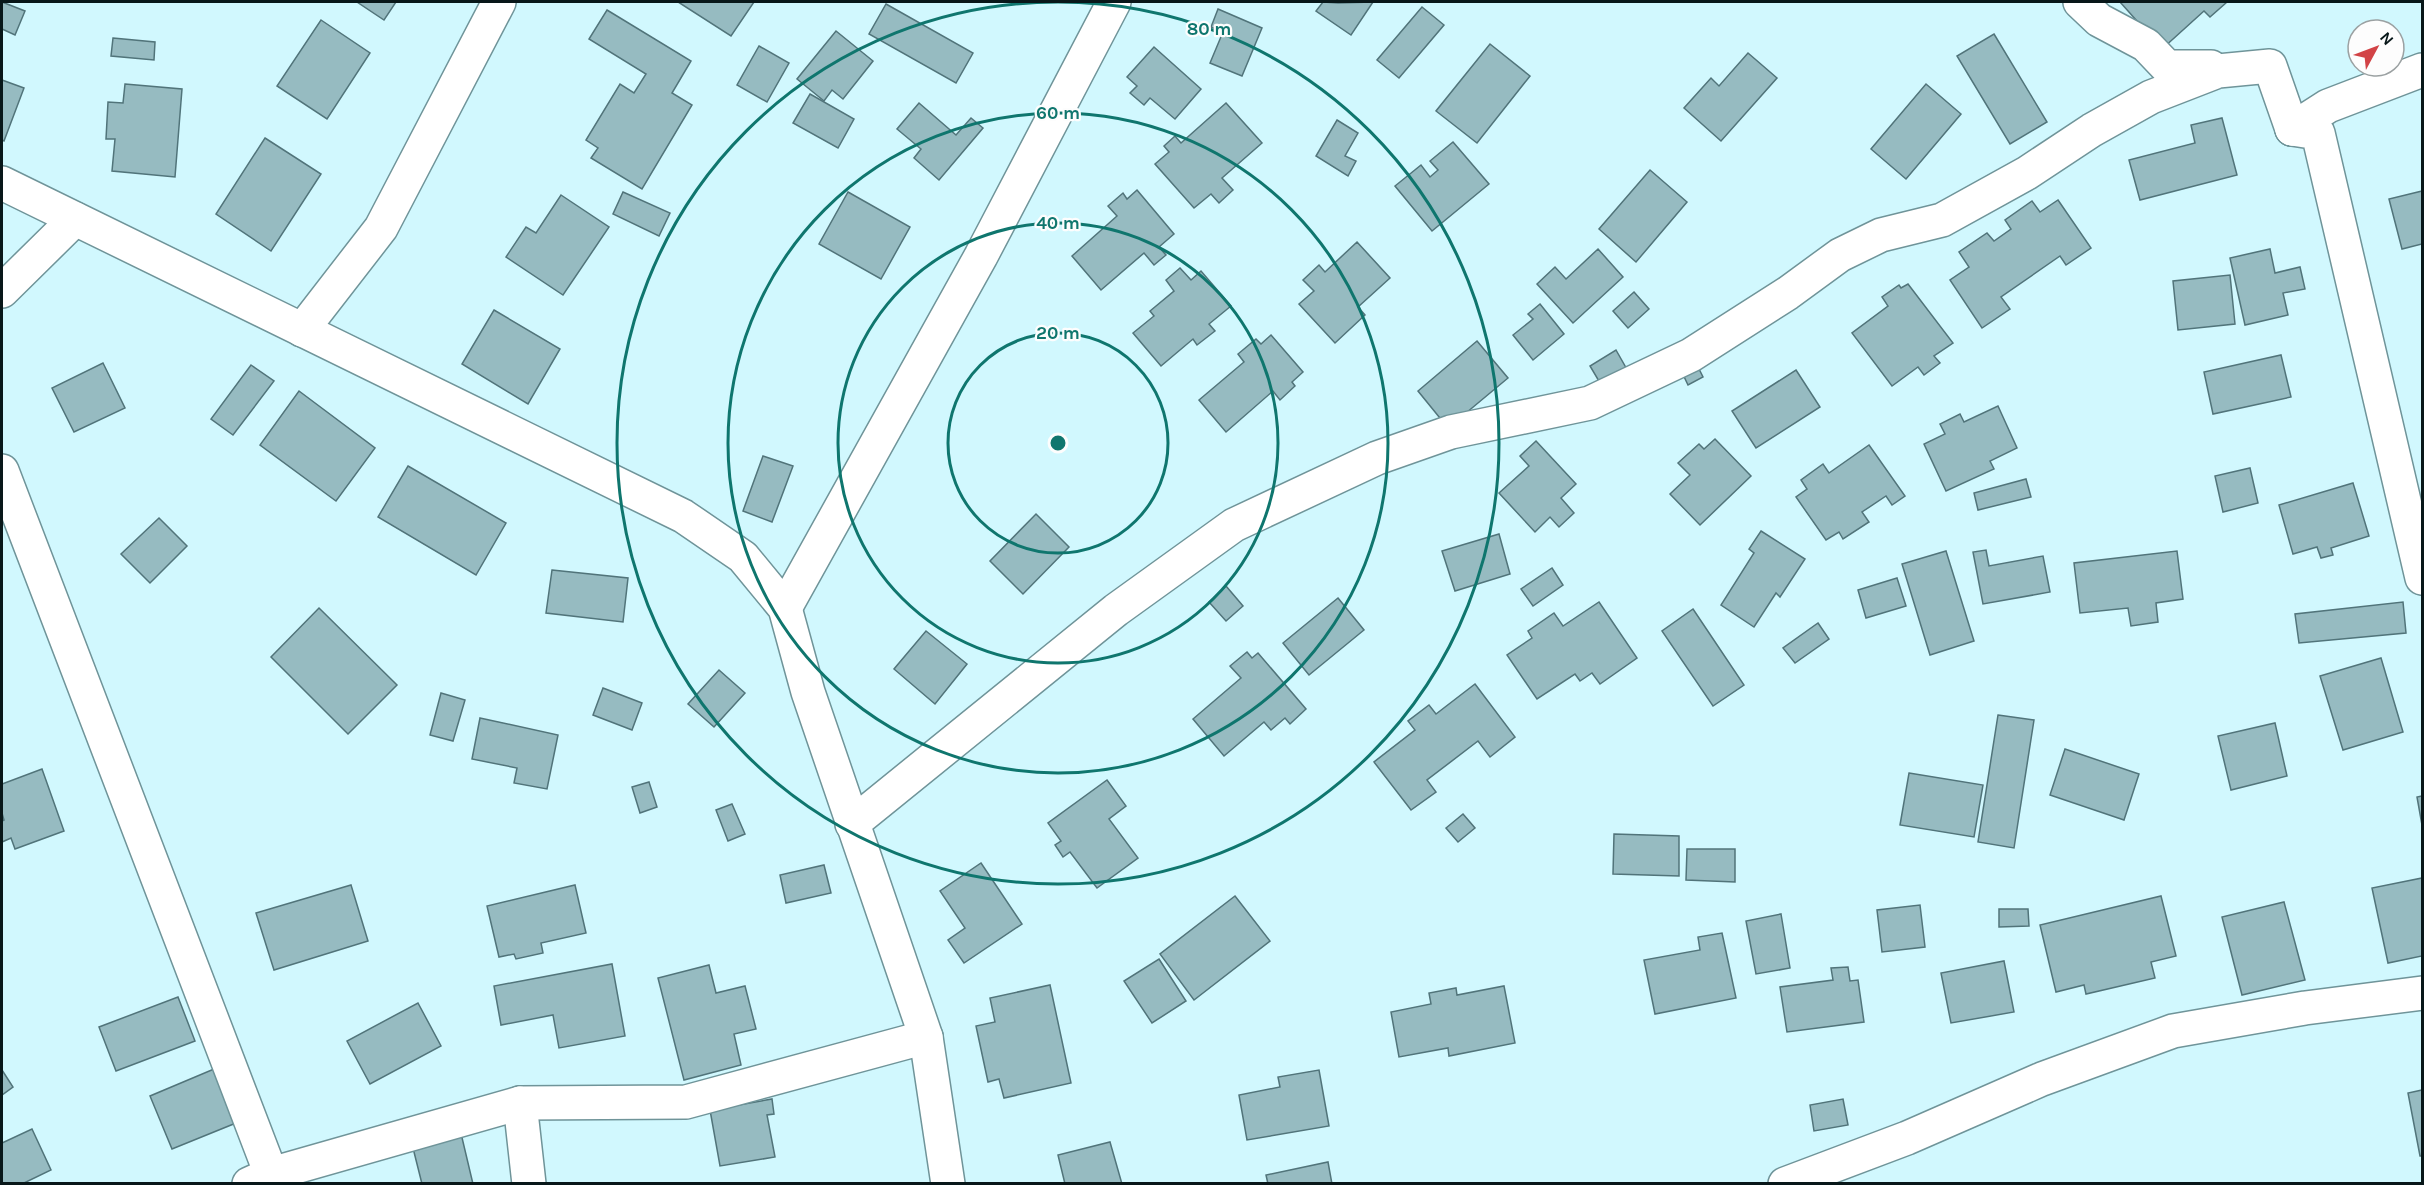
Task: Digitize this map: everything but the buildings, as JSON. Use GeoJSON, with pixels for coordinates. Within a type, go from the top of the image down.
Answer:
{"type":"FeatureCollection","features":[{"type":"Feature","properties":{"kind":"street"},"geometry":{"type":"LineString","coordinates":[[302,330],[381,228],[499,2]]}},
{"type":"Feature","properties":{"kind":"street"},"geometry":{"type":"LineString","coordinates":[[785,608],[981,256],[1114,2]]}},
{"type":"Feature","properties":{"kind":"street"},"geometry":{"type":"LineString","coordinates":[[2080,2],[2099,20],[2146,45],[2167,67],[2270,66]]}},
{"type":"Feature","properties":{"kind":"street"},"geometry":{"type":"LineString","coordinates":[[852,824],[1116,610],[1234,525],[1377,458],[1451,432],[1590,403],[1691,355],[1788,293],[1840,255],[1881,235],[1942,220],[2027,173],[2092,130],[2151,97],[2218,71],[2270,66]]}},
{"type":"Feature","properties":{"kind":"street"},"geometry":{"type":"LineString","coordinates":[[2270,66],[2292,129]]}},
{"type":"Feature","properties":{"kind":"street"},"geometry":{"type":"LineString","coordinates":[[2292,129],[2328,106],[2422,70]]}},
{"type":"Feature","properties":{"kind":"street"},"geometry":{"type":"LineString","coordinates":[[2292,129],[2318,133],[2422,578]]}},
{"type":"Feature","properties":{"kind":"street"},"geometry":{"type":"LineString","coordinates":[[2,183],[683,516],[743,557],[785,608],[808,692],[926,1037],[948,1184]]}},
{"type":"Feature","properties":{"kind":"street"},"geometry":{"type":"LineString","coordinates":[[2,291],[75,219]]}},
{"type":"Feature","properties":{"kind":"street"},"geometry":{"type":"LineString","coordinates":[[2,471],[260,1179],[520,1102],[686,1102],[926,1037]]}},
{"type":"Feature","properties":{"kind":"street"},"geometry":{"type":"LineString","coordinates":[[1785,1184],[1906,1138],[2042,1079],[2173,1031],[2305,1008],[2422,993]]}},
{"type":"Feature","properties":{"kind":"street"},"geometry":{"type":"LineString","coordinates":[[520,1102],[529,1184]]}}]}
